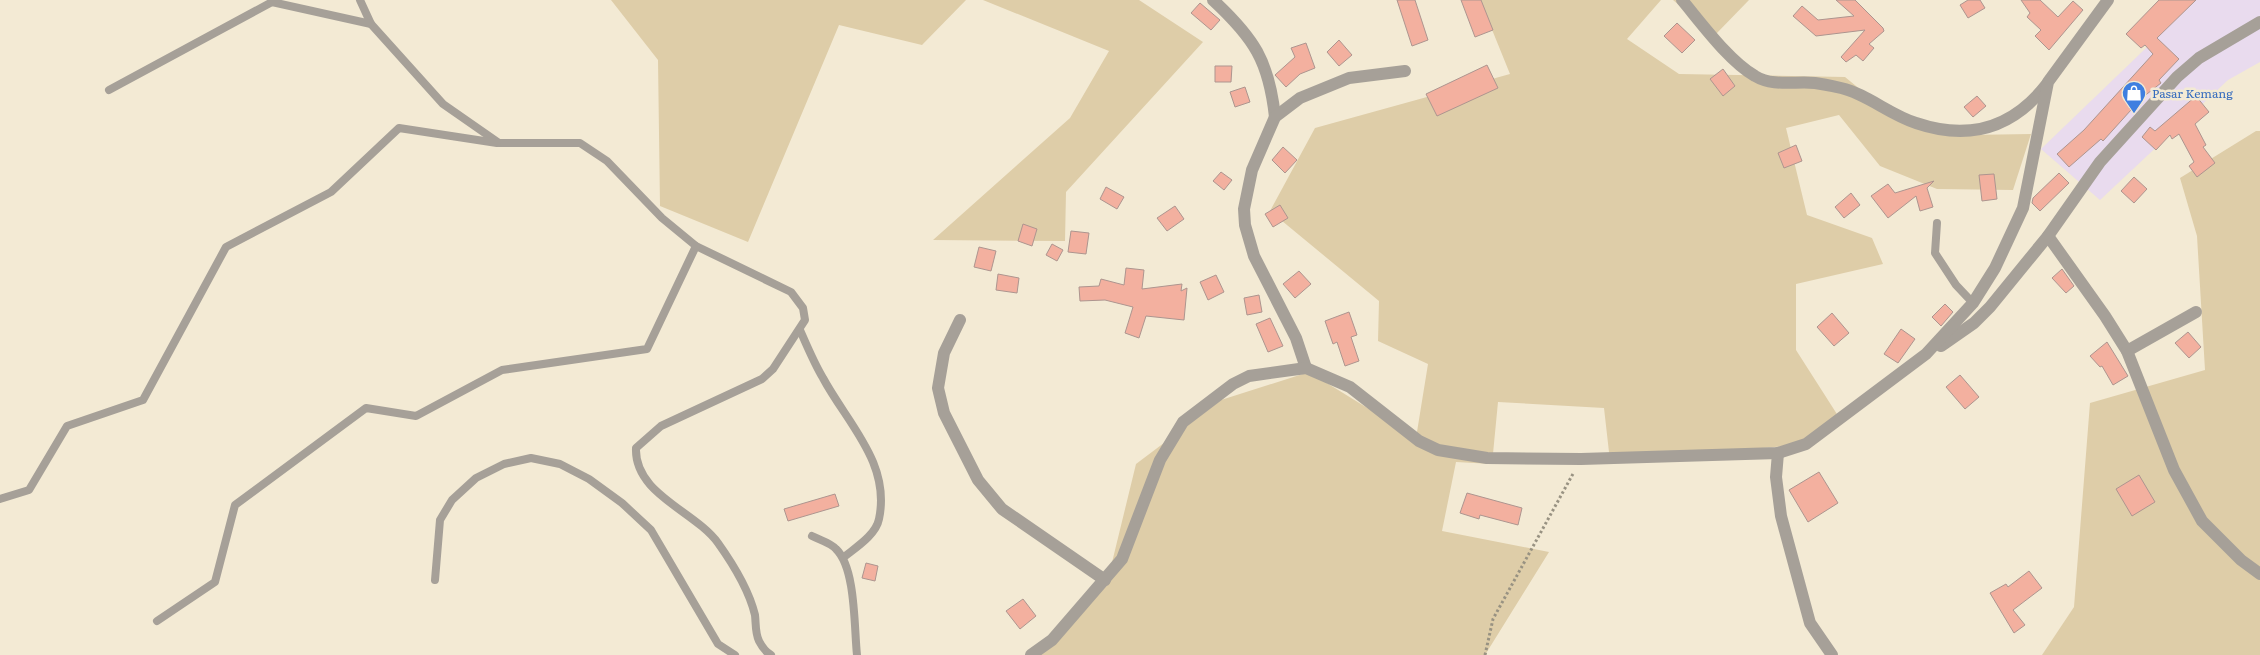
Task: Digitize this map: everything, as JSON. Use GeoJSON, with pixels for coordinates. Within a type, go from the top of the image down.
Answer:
{"type":"FeatureCollection","features":[{"type":"Feature","properties":{"kind":"street"},"geometry":{"type":"LineString","coordinates":[[1213,0],[1255,46],[1268,72],[1275,118]]}},
{"type":"Feature","properties":{"kind":"street"},"geometry":{"type":"LineString","coordinates":[[1682,0],[1722,47],[1754,76],[1767,82],[1815,83],[1843,88],[1916,123],[1953,132],[1980,130],[2000,124],[2034,100],[2108,0]]}},
{"type":"Feature","properties":{"kind":"street"},"geometry":{"type":"LineString","coordinates":[[1031,655],[1052,640],[1122,560],[1160,460],[1183,422],[1233,384],[1249,376],[1306,368],[1350,387],[1419,441],[1438,450],[1486,458],[1581,458],[1778,453],[1806,444],[1926,354],[1974,323],[1990,307],[2048,236],[2100,162],[2176,77],[2199,58],[2260,22]]}},
{"type":"Feature","properties":{"kind":"street"},"geometry":{"type":"LineString","coordinates":[[1306,368],[1296,338],[1254,256],[1245,225],[1244,209],[1252,170],[1275,118],[1300,98],[1349,78],[1405,71]]}},
{"type":"Feature","properties":{"kind":"street"},"geometry":{"type":"LineString","coordinates":[[1926,354],[1973,304],[1995,268],[2023,208],[2048,82]]}},
{"type":"Feature","properties":{"kind":"street"},"geometry":{"type":"LineString","coordinates":[[2048,236],[2127,350],[2174,470],[2202,521],[2241,560],[2260,574]]}},
{"type":"Feature","properties":{"kind":"street"},"geometry":{"type":"LineString","coordinates":[[2127,350],[2196,312]]}},
{"type":"Feature","properties":{"kind":"street"},"geometry":{"type":"LineString","coordinates":[[960,320],[944,353],[938,388],[944,413],[978,480],[1002,509],[1105,580]]}},
{"type":"Feature","properties":{"kind":"street"},"geometry":{"type":"LineString","coordinates":[[1778,453],[1776,477],[1781,516],[1810,623],[1832,655]]}},
{"type":"Feature","properties":{"kind":"lane"},"geometry":{"type":"LineString","coordinates":[[360,0],[371,24],[443,104],[499,143]]}},
{"type":"Feature","properties":{"kind":"lane"},"geometry":{"type":"LineString","coordinates":[[109,90],[272,2],[371,24]]}},
{"type":"Feature","properties":{"kind":"lane"},"geometry":{"type":"LineString","coordinates":[[0,499],[29,490],[67,426],[143,400],[226,247],[332,192],[399,128],[499,143],[580,143],[607,161],[662,218],[696,246],[791,292],[803,308],[804,320],[800,330],[773,369],[762,379],[661,426],[636,448],[635,458],[641,472],[654,489],[700,524],[718,542],[739,577],[754,613],[758,640],[768,653],[756,655]]}},
{"type":"Feature","properties":{"kind":"lane"},"geometry":{"type":"LineString","coordinates":[[1937,223],[1935,253],[1956,285],[1973,304]]}},
{"type":"Feature","properties":{"kind":"lane"},"geometry":{"type":"LineString","coordinates":[[157,621],[214,582],[236,505],[366,408],[416,416],[502,370],[647,349],[696,246]]}},
{"type":"Feature","properties":{"kind":"lane"},"geometry":{"type":"LineString","coordinates":[[800,330],[823,378],[872,457],[880,482],[879,520],[868,537],[844,558]]}},
{"type":"Feature","properties":{"kind":"lane"},"geometry":{"type":"LineString","coordinates":[[435,580],[440,520],[452,500],[476,478],[504,464],[531,458],[560,464],[589,479],[622,503],[651,530],[718,644],[732,655]]}},
{"type":"Feature","properties":{"kind":"lane"},"geometry":{"type":"LineString","coordinates":[[812,536],[835,548],[844,558],[852,592],[857,655]]}},
{"type":"Feature","properties":{"kind":"path"},"geometry":{"type":"LineString","coordinates":[[1485,655],[1493,618],[1581,458]]}},
{"type":"Feature","properties":{"kind":"shaded area"},"geometry":{"type":"Polygon","coordinates":[[[611,0],[966,0],[922,45],[839,25],[748,242],[660,206],[658,60],[611,0]]]}},
{"type":"Feature","properties":{"kind":"shaded area"},"geometry":{"type":"Polygon","coordinates":[[[983,0],[1139,0],[1203,42],[1066,192],[1065,241],[933,240],[1070,118],[1109,51],[983,0]]]}},
{"type":"Feature","properties":{"kind":"shaded area"},"geometry":{"type":"Polygon","coordinates":[[[1480,0],[1661,0],[1627,39],[1679,74],[1845,77],[1900,122],[1968,135],[2031,134],[2013,190],[1937,189],[1880,166],[1839,115],[1786,128],[1807,215],[1872,238],[1883,264],[1796,284],[1796,350],[1842,422],[1809,444],[1610,461],[1604,408],[1498,402],[1492,464],[1456,462],[1442,531],[1549,552],[1485,655],[1033,655],[1107,583],[1136,464],[1221,400],[1309,372],[1416,438],[1428,364],[1378,341],[1379,301],[1270,211],[1315,128],[1510,74],[1480,0]]]}},
{"type":"Feature","properties":{"kind":"shaded area"},"geometry":{"type":"Polygon","coordinates":[[[1673,0],[1749,0],[1715,35],[1673,0]]]}},
{"type":"Feature","properties":{"kind":"shaded area","name":"Pasar Kemang"},"geometry":{"type":"Polygon","coordinates":[[[2196,0],[2260,0],[2260,62],[2228,80],[2100,200],[2041,149],[2196,0]]]}},
{"type":"Feature","properties":{"kind":"shaded area"},"geometry":{"type":"Polygon","coordinates":[[[2256,131],[2260,131],[2260,655],[2042,655],[2074,607],[2090,403],[2205,370],[2197,236],[2180,178],[2256,131]]]}},
{"type":"Feature","properties":{"kind":"building"},"geometry":{"type":"Polygon","coordinates":[[[1397,0],[1415,0],[1428,40],[1412,46],[1397,0]]]}},
{"type":"Feature","properties":{"kind":"building"},"geometry":{"type":"Polygon","coordinates":[[[1461,0],[1481,0],[1493,30],[1475,37],[1461,0]]]}},
{"type":"Feature","properties":{"kind":"building"},"geometry":{"type":"Polygon","coordinates":[[[1836,0],[1855,0],[1883,28],[1884,31],[1869,44],[1874,48],[1863,61],[1856,55],[1846,62],[1841,57],[1865,30],[1816,36],[1793,16],[1802,6],[1818,20],[1854,16],[1836,0]]]}},
{"type":"Feature","properties":{"kind":"building"},"geometry":{"type":"Polygon","coordinates":[[[1968,0],[1980,0],[1985,8],[1968,18],[1960,5],[1968,0]]]}},
{"type":"Feature","properties":{"kind":"building"},"geometry":{"type":"Polygon","coordinates":[[[2021,0],[2040,0],[2058,17],[2073,1],[2083,10],[2049,50],[2035,36],[2041,30],[2027,17],[2030,13],[2021,0]]]}},
{"type":"Feature","properties":{"kind":"building"},"geometry":{"type":"Polygon","coordinates":[[[2159,0],[2196,0],[2157,38],[2179,59],[2159,80],[2161,83],[2129,108],[2131,110],[2103,141],[2101,139],[2069,167],[2057,154],[2084,130],[2153,54],[2145,45],[2141,48],[2126,34],[2159,0]]]}},
{"type":"Feature","properties":{"kind":"building"},"geometry":{"type":"Polygon","coordinates":[[[1200,3],[1220,20],[1211,30],[1191,13],[1200,3]]]}},
{"type":"Feature","properties":{"kind":"building"},"geometry":{"type":"Polygon","coordinates":[[[1677,23],[1695,40],[1682,53],[1664,36],[1677,23]]]}},
{"type":"Feature","properties":{"kind":"building"},"geometry":{"type":"Polygon","coordinates":[[[1339,40],[1352,55],[1339,66],[1327,52],[1339,40]]]}},
{"type":"Feature","properties":{"kind":"building"},"geometry":{"type":"Polygon","coordinates":[[[1306,43],[1315,68],[1300,74],[1286,87],[1275,75],[1295,57],[1291,48],[1306,43]]]}},
{"type":"Feature","properties":{"kind":"building"},"geometry":{"type":"Polygon","coordinates":[[[1487,65],[1498,88],[1437,116],[1426,94],[1487,65]]]}},
{"type":"Feature","properties":{"kind":"building"},"geometry":{"type":"Polygon","coordinates":[[[1215,66],[1232,66],[1231,82],[1215,82],[1215,66]]]}},
{"type":"Feature","properties":{"kind":"building"},"geometry":{"type":"Polygon","coordinates":[[[1723,69],[1735,86],[1723,96],[1710,79],[1723,69]]]}},
{"type":"Feature","properties":{"kind":"building"},"geometry":{"type":"Polygon","coordinates":[[[1245,87],[1250,102],[1235,107],[1230,92],[1245,87]]]}},
{"type":"Feature","properties":{"kind":"building"},"geometry":{"type":"Polygon","coordinates":[[[1977,96],[1986,106],[1973,117],[1964,107],[1977,96]]]}},
{"type":"Feature","properties":{"kind":"building"},"geometry":{"type":"Polygon","coordinates":[[[2196,96],[2209,112],[2195,124],[2206,145],[2203,147],[2215,163],[2197,177],[2189,166],[2194,162],[2179,134],[2172,139],[2170,135],[2156,150],[2142,137],[2150,127],[2155,131],[2196,96]]]}},
{"type":"Feature","properties":{"kind":"building"},"geometry":{"type":"Polygon","coordinates":[[[1796,145],[1802,161],[1784,168],[1778,153],[1796,145]]]}},
{"type":"Feature","properties":{"kind":"building"},"geometry":{"type":"Polygon","coordinates":[[[1283,147],[1297,160],[1285,173],[1272,160],[1283,147]]]}},
{"type":"Feature","properties":{"kind":"building"},"geometry":{"type":"Polygon","coordinates":[[[1221,172],[1232,180],[1224,190],[1213,181],[1221,172]]]}},
{"type":"Feature","properties":{"kind":"building"},"geometry":{"type":"Polygon","coordinates":[[[2059,173],[2069,183],[2040,211],[2032,203],[2033,198],[2059,173]]]}},
{"type":"Feature","properties":{"kind":"building"},"geometry":{"type":"Polygon","coordinates":[[[1994,174],[1997,199],[1982,201],[1979,175],[1994,174]]]}},
{"type":"Feature","properties":{"kind":"building"},"geometry":{"type":"Polygon","coordinates":[[[2134,177],[2147,189],[2134,203],[2121,191],[2134,177]]]}},
{"type":"Feature","properties":{"kind":"building"},"geometry":{"type":"Polygon","coordinates":[[[1934,181],[1927,188],[1933,207],[1920,211],[1916,196],[1888,218],[1871,196],[1888,184],[1895,193],[1934,181]]]}},
{"type":"Feature","properties":{"kind":"building"},"geometry":{"type":"Polygon","coordinates":[[[1106,187],[1124,197],[1117,209],[1100,199],[1106,187]]]}},
{"type":"Feature","properties":{"kind":"building"},"geometry":{"type":"Polygon","coordinates":[[[1851,193],[1860,205],[1844,218],[1835,207],[1851,193]]]}},
{"type":"Feature","properties":{"kind":"building"},"geometry":{"type":"Polygon","coordinates":[[[1280,205],[1288,218],[1273,227],[1265,214],[1280,205]]]}},
{"type":"Feature","properties":{"kind":"building"},"geometry":{"type":"Polygon","coordinates":[[[1175,206],[1184,219],[1167,231],[1157,218],[1175,206]]]}},
{"type":"Feature","properties":{"kind":"building"},"geometry":{"type":"Polygon","coordinates":[[[1023,224],[1037,229],[1032,246],[1018,241],[1023,224]]]}},
{"type":"Feature","properties":{"kind":"building"},"geometry":{"type":"Polygon","coordinates":[[[1071,231],[1089,233],[1086,254],[1068,252],[1071,231]]]}},
{"type":"Feature","properties":{"kind":"building"},"geometry":{"type":"Polygon","coordinates":[[[1052,244],[1063,250],[1057,261],[1046,255],[1052,244]]]}},
{"type":"Feature","properties":{"kind":"building"},"geometry":{"type":"Polygon","coordinates":[[[979,247],[996,251],[991,271],[974,267],[979,247]]]}},
{"type":"Feature","properties":{"kind":"building"},"geometry":{"type":"Polygon","coordinates":[[[1126,268],[1144,270],[1142,289],[1182,284],[1181,291],[1187,288],[1184,320],[1146,316],[1139,338],[1125,333],[1133,307],[1105,300],[1080,301],[1079,287],[1099,286],[1101,279],[1124,285],[1126,268]]]}},
{"type":"Feature","properties":{"kind":"building"},"geometry":{"type":"Polygon","coordinates":[[[2062,269],[2074,286],[2066,293],[2052,278],[2062,269]]]}},
{"type":"Feature","properties":{"kind":"building"},"geometry":{"type":"Polygon","coordinates":[[[1299,271],[1311,284],[1295,298],[1283,284],[1299,271]]]}},
{"type":"Feature","properties":{"kind":"building"},"geometry":{"type":"Polygon","coordinates":[[[998,274],[1019,278],[1017,293],[996,290],[998,274]]]}},
{"type":"Feature","properties":{"kind":"building"},"geometry":{"type":"Polygon","coordinates":[[[1216,275],[1224,292],[1208,300],[1200,282],[1216,275]]]}},
{"type":"Feature","properties":{"kind":"building"},"geometry":{"type":"Polygon","coordinates":[[[1259,295],[1262,312],[1247,315],[1244,298],[1259,295]]]}},
{"type":"Feature","properties":{"kind":"building"},"geometry":{"type":"Polygon","coordinates":[[[1945,304],[1953,312],[1941,326],[1932,317],[1945,304]]]}},
{"type":"Feature","properties":{"kind":"building"},"geometry":{"type":"Polygon","coordinates":[[[1349,312],[1357,335],[1351,337],[1359,361],[1345,366],[1337,342],[1333,344],[1325,321],[1349,312]]]}},
{"type":"Feature","properties":{"kind":"building"},"geometry":{"type":"Polygon","coordinates":[[[1832,313],[1849,333],[1834,346],[1817,327],[1832,313]]]}},
{"type":"Feature","properties":{"kind":"building"},"geometry":{"type":"Polygon","coordinates":[[[1270,318],[1283,346],[1268,352],[1256,324],[1270,318]]]}},
{"type":"Feature","properties":{"kind":"building"},"geometry":{"type":"Polygon","coordinates":[[[1901,329],[1915,339],[1898,363],[1884,354],[1901,329]]]}},
{"type":"Feature","properties":{"kind":"building"},"geometry":{"type":"Polygon","coordinates":[[[2188,332],[2201,347],[2189,358],[2175,343],[2188,332]]]}},
{"type":"Feature","properties":{"kind":"building"},"geometry":{"type":"Polygon","coordinates":[[[2107,342],[2128,376],[2113,385],[2102,366],[2100,367],[2090,356],[2107,342]]]}},
{"type":"Feature","properties":{"kind":"building"},"geometry":{"type":"Polygon","coordinates":[[[1960,375],[1979,397],[1965,409],[1946,387],[1960,375]]]}},
{"type":"Feature","properties":{"kind":"building"},"geometry":{"type":"Polygon","coordinates":[[[1819,472],[1838,503],[1808,522],[1789,490],[1819,472]]]}},
{"type":"Feature","properties":{"kind":"building"},"geometry":{"type":"Polygon","coordinates":[[[2139,475],[2155,502],[2132,516],[2116,489],[2139,475]]]}},
{"type":"Feature","properties":{"kind":"building"},"geometry":{"type":"Polygon","coordinates":[[[1467,493],[1522,508],[1518,525],[1480,515],[1479,519],[1460,513],[1467,493]]]}},
{"type":"Feature","properties":{"kind":"building"},"geometry":{"type":"Polygon","coordinates":[[[835,494],[839,506],[788,521],[784,509],[835,494]]]}},
{"type":"Feature","properties":{"kind":"building"},"geometry":{"type":"Polygon","coordinates":[[[866,563],[878,566],[875,581],[862,578],[866,563]]]}},
{"type":"Feature","properties":{"kind":"building"},"geometry":{"type":"Polygon","coordinates":[[[2029,571],[2042,588],[2013,610],[2025,625],[2014,633],[1990,593],[2006,584],[2008,587],[2029,571]]]}},
{"type":"Feature","properties":{"kind":"building"},"geometry":{"type":"Polygon","coordinates":[[[1023,599],[1036,616],[1020,629],[1006,611],[1023,599]]]}},
{"type":"Feature","properties":{"kind":"place","name":"Pasar Kemang"},"geometry":{"type":"Point","coordinates":[2134,114]}}]}
